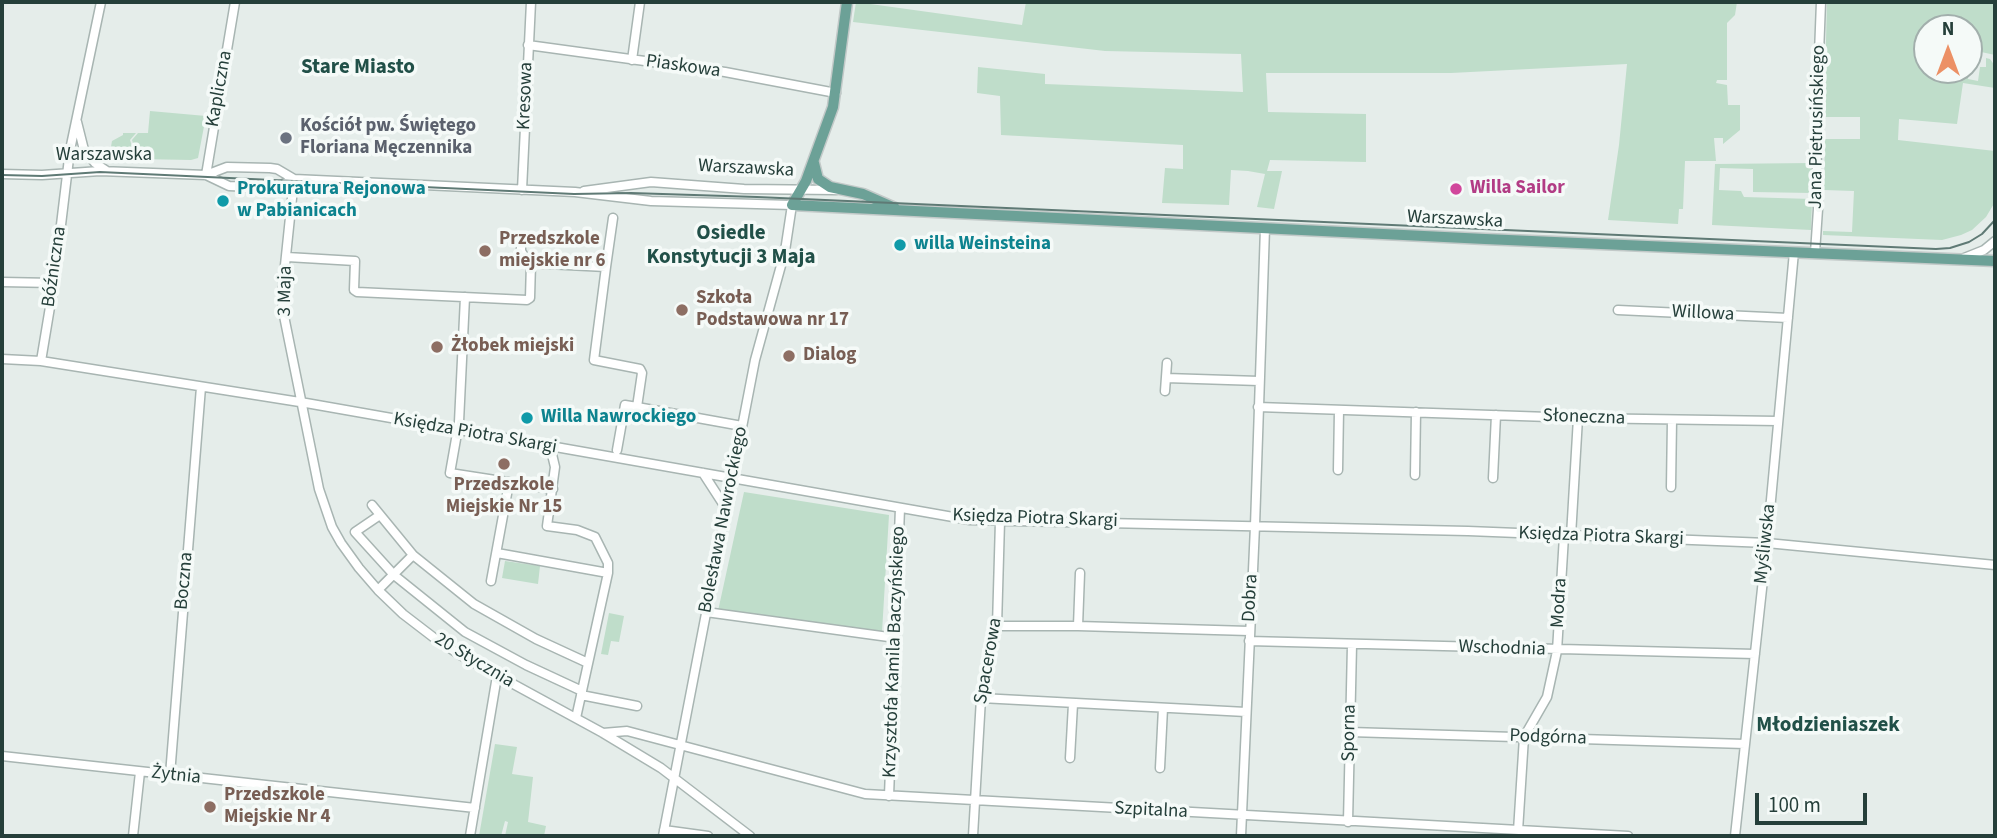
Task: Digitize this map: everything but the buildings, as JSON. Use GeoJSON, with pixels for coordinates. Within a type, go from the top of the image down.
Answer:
{"type":"FeatureCollection","features":[{"type":"Feature","properties":{"kind":"main road"},"geometry":{"type":"LineString","coordinates":[[792,205],[802,190],[815,159],[836,93],[847,2]]}},
{"type":"Feature","properties":{"kind":"main road"},"geometry":{"type":"LineString","coordinates":[[815,159],[818,178],[838,190]]}},
{"type":"Feature","properties":{"kind":"main road","name":"Warszawska"},"geometry":{"type":"LineString","coordinates":[[838,190],[856,192],[892,207],[913,212]]}},
{"type":"Feature","properties":{"kind":"main road","name":"Warszawska"},"geometry":{"type":"LineString","coordinates":[[792,205],[1995,261]]}},
{"type":"Feature","properties":{"kind":"street","name":"Bóźniczna"},"geometry":{"type":"LineString","coordinates":[[41,361],[54,284],[67,173],[101,2]]}},
{"type":"Feature","properties":{"kind":"street","name":"Kapliczna"},"geometry":{"type":"LineString","coordinates":[[206,175],[235,2]]}},
{"type":"Feature","properties":{"kind":"street","name":"Kresowa"},"geometry":{"type":"LineString","coordinates":[[522,190],[531,2]]}},
{"type":"Feature","properties":{"kind":"street"},"geometry":{"type":"LineString","coordinates":[[632,60],[640,2]]}},
{"type":"Feature","properties":{"kind":"street","name":"Jana Pietrusińskiego"},"geometry":{"type":"LineString","coordinates":[[1815,253],[1821,2]]}},
{"type":"Feature","properties":{"kind":"street","name":"Piaskowa"},"geometry":{"type":"LineString","coordinates":[[528,45],[725,72],[836,93]]}},
{"type":"Feature","properties":{"kind":"street"},"geometry":{"type":"LineString","coordinates":[[76,120],[83,150],[95,163],[108,171]]}},
{"type":"Feature","properties":{"kind":"street","name":"Warszawska"},"geometry":{"type":"LineString","coordinates":[[2,174],[108,171],[206,175],[227,167],[277,169],[294,179]]}},
{"type":"Feature","properties":{"kind":"street","name":"Warszawska"},"geometry":{"type":"LineString","coordinates":[[206,175],[226,186],[242,187],[274,188],[294,179],[575,192],[651,201],[792,205]]}},
{"type":"Feature","properties":{"kind":"street","name":"3 Maja"},"geometry":{"type":"LineString","coordinates":[[294,179],[283,312],[300,402]]}},
{"type":"Feature","properties":{"kind":"street","name":"Warszawska"},"geometry":{"type":"LineString","coordinates":[[575,192],[652,182],[744,190],[838,190]]}},
{"type":"Feature","properties":{"kind":"street","name":"Bolesława Nawrockiego"},"geometry":{"type":"LineString","coordinates":[[664,833],[755,360],[785,251],[792,205]]}},
{"type":"Feature","properties":{"kind":"street"},"geometry":{"type":"LineString","coordinates":[[613,218],[594,360],[642,371],[637,407]]}},
{"type":"Feature","properties":{"kind":"street","name":"Dobra"},"geometry":{"type":"LineString","coordinates":[[1241,836],[1265,228]]}},
{"type":"Feature","properties":{"kind":"street"},"geometry":{"type":"LineString","coordinates":[[521,239],[520,251],[524,260],[531,263],[606,267]]}},
{"type":"Feature","properties":{"kind":"street"},"geometry":{"type":"LineString","coordinates":[[1958,259],[1977,254],[1995,242]]}},
{"type":"Feature","properties":{"kind":"street","name":"Myśliwska"},"geometry":{"type":"LineString","coordinates":[[1735,836],[1767,543],[1794,252]]}},
{"type":"Feature","properties":{"kind":"street"},"geometry":{"type":"LineString","coordinates":[[287,257],[355,261],[357,292],[529,299],[531,263]]}},
{"type":"Feature","properties":{"kind":"street"},"geometry":{"type":"LineString","coordinates":[[2,282],[54,284]]}},
{"type":"Feature","properties":{"kind":"street"},"geometry":{"type":"LineString","coordinates":[[465,297],[458,430],[450,473],[552,489]]}},
{"type":"Feature","properties":{"kind":"street","name":"Willowa"},"geometry":{"type":"LineString","coordinates":[[1618,310],[1788,318]]}},
{"type":"Feature","properties":{"kind":"street","name":"Księdza Piotra Skargi"},"geometry":{"type":"LineString","coordinates":[[2,359],[41,361],[300,402],[970,520],[1255,526],[1767,543],[1995,565]]}},
{"type":"Feature","properties":{"kind":"street"},"geometry":{"type":"LineString","coordinates":[[1166,391],[1167,363]]}},
{"type":"Feature","properties":{"kind":"street"},"geometry":{"type":"LineString","coordinates":[[1166,378],[1259,381]]}},
{"type":"Feature","properties":{"kind":"street","name":"Boczna"},"geometry":{"type":"LineString","coordinates":[[170,775],[201,387]]}},
{"type":"Feature","properties":{"kind":"street","name":"20 Stycznia"},"geometry":{"type":"LineString","coordinates":[[300,402],[319,489],[332,527],[359,568],[378,590],[433,637],[497,676],[603,733],[674,777],[737,833],[750,836]]}},
{"type":"Feature","properties":{"kind":"street"},"geometry":{"type":"LineString","coordinates":[[617,450],[625,405],[742,426]]}},
{"type":"Feature","properties":{"kind":"street","name":"Słoneczna"},"geometry":{"type":"LineString","coordinates":[[1258,407],[1577,418],[1778,421]]}},
{"type":"Feature","properties":{"kind":"street"},"geometry":{"type":"LineString","coordinates":[[1338,470],[1339,410]]}},
{"type":"Feature","properties":{"kind":"street"},"geometry":{"type":"LineString","coordinates":[[1415,475],[1416,412]]}},
{"type":"Feature","properties":{"kind":"street"},"geometry":{"type":"LineString","coordinates":[[1493,478],[1496,415]]}},
{"type":"Feature","properties":{"kind":"street","name":"Modra"},"geometry":{"type":"LineString","coordinates":[[1518,831],[1524,737],[1547,696],[1558,650],[1577,418]]}},
{"type":"Feature","properties":{"kind":"street"},"geometry":{"type":"LineString","coordinates":[[1671,487],[1672,420]]}},
{"type":"Feature","properties":{"kind":"street"},"geometry":{"type":"LineString","coordinates":[[550,446],[555,467],[547,526],[577,530],[595,537],[608,564],[576,718]]}},
{"type":"Feature","properties":{"kind":"street"},"geometry":{"type":"LineString","coordinates":[[703,473],[727,510]]}},
{"type":"Feature","properties":{"kind":"street"},"geometry":{"type":"LineString","coordinates":[[491,581],[509,483]]}},
{"type":"Feature","properties":{"kind":"street"},"geometry":{"type":"LineString","coordinates":[[372,505],[413,555],[474,604],[536,639],[588,663]]}},
{"type":"Feature","properties":{"kind":"street","name":"Krzysztofa Kamila Baczyńskiego"},"geometry":{"type":"LineString","coordinates":[[889,796],[900,508]]}},
{"type":"Feature","properties":{"kind":"street"},"geometry":{"type":"LineString","coordinates":[[380,515],[355,532],[394,575],[465,632],[582,693],[638,706]]}},
{"type":"Feature","properties":{"kind":"street","name":"Spacerowa"},"geometry":{"type":"LineString","coordinates":[[973,836],[981,698],[997,626],[1000,521]]}},
{"type":"Feature","properties":{"kind":"street"},"geometry":{"type":"LineString","coordinates":[[497,553],[608,573]]}},
{"type":"Feature","properties":{"kind":"street"},"geometry":{"type":"LineString","coordinates":[[378,590],[413,555]]}},
{"type":"Feature","properties":{"kind":"street"},"geometry":{"type":"LineString","coordinates":[[1078,626],[1080,573]]}},
{"type":"Feature","properties":{"kind":"street"},"geometry":{"type":"LineString","coordinates":[[706,612],[896,638]]}},
{"type":"Feature","properties":{"kind":"street"},"geometry":{"type":"LineString","coordinates":[[997,626],[1249,631]]}},
{"type":"Feature","properties":{"kind":"street","name":"Wschodnia"},"geometry":{"type":"LineString","coordinates":[[1249,641],[1755,654]]}},
{"type":"Feature","properties":{"kind":"street","name":"Sporna"},"geometry":{"type":"LineString","coordinates":[[1348,822],[1352,645]]}},
{"type":"Feature","properties":{"kind":"street"},"geometry":{"type":"LineString","coordinates":[[470,836],[497,676]]}},
{"type":"Feature","properties":{"kind":"street"},"geometry":{"type":"LineString","coordinates":[[981,698],[1246,712]]}},
{"type":"Feature","properties":{"kind":"street"},"geometry":{"type":"LineString","coordinates":[[1070,758],[1073,704]]}},
{"type":"Feature","properties":{"kind":"street"},"geometry":{"type":"LineString","coordinates":[[1160,768],[1163,708]]}},
{"type":"Feature","properties":{"kind":"street","name":"Szpitalna"},"geometry":{"type":"LineString","coordinates":[[603,733],[627,731],[865,794],[1628,836]]}},
{"type":"Feature","properties":{"kind":"street","name":"Podgórna"},"geometry":{"type":"LineString","coordinates":[[1350,732],[1745,744]]}},
{"type":"Feature","properties":{"kind":"street","name":"Żytnia"},"geometry":{"type":"LineString","coordinates":[[2,756],[475,808]]}},
{"type":"Feature","properties":{"kind":"street"},"geometry":{"type":"LineString","coordinates":[[133,836],[140,772]]}},
{"type":"Feature","properties":{"kind":"street"},"geometry":{"type":"LineString","coordinates":[[664,833],[708,836]]}},
{"type":"Feature","properties":{"kind":"green space"},"geometry":{"type":"Polygon","coordinates":[[[856,2],[1022,25],[1026,2],[1737,2],[1735,15],[1727,23],[1727,80],[1717,80],[1716,83],[1727,85],[1728,105],[1740,105],[1740,130],[1723,144],[1723,138],[1714,138],[1716,161],[1685,161],[1683,209],[1679,209],[1678,224],[1608,220],[1627,64],[1451,73],[1266,73],[1268,112],[1366,114],[1366,162],[1270,160],[1267,171],[1282,171],[1274,209],[1257,207],[1265,174],[1231,170],[1229,205],[1162,203],[1165,168],[1183,169],[1183,145],[1001,135],[1000,96],[977,93],[978,67],[1045,74],[1045,84],[1243,92],[1241,54],[1105,51],[853,22],[856,2]]]}},
{"type":"Feature","properties":{"kind":"green space"},"geometry":{"type":"Polygon","coordinates":[[[1827,2],[1995,2],[1995,55],[1983,52],[1983,14],[1913,14],[1913,84],[1963,84],[1957,124],[1899,119],[1898,140],[1995,151],[1995,202],[1986,217],[1972,230],[1942,240],[1823,235],[1823,231],[1852,232],[1854,191],[1824,190],[1825,139],[1860,139],[1860,117],[1824,117],[1827,2]]]}},
{"type":"Feature","properties":{"kind":"green space"},"geometry":{"type":"Polygon","coordinates":[[[1986,58],[1995,66],[1995,88],[1969,84],[1983,84],[1986,58]]]}},
{"type":"Feature","properties":{"kind":"green space"},"geometry":{"type":"Polygon","coordinates":[[[150,111],[206,116],[198,158],[138,159],[132,140],[138,133],[148,133],[150,111]]]}},
{"type":"Feature","properties":{"kind":"green space"},"geometry":{"type":"Polygon","coordinates":[[[123,133],[136,133],[130,140],[136,159],[109,158],[112,141],[123,133]]]}},
{"type":"Feature","properties":{"kind":"green space"},"geometry":{"type":"Polygon","coordinates":[[[1812,163],[1812,193],[1753,192],[1753,169],[1720,168],[1719,190],[1741,191],[1744,197],[1812,199],[1811,230],[1712,225],[1715,164],[1812,163]]]}},
{"type":"Feature","properties":{"kind":"green space"},"geometry":{"type":"Polygon","coordinates":[[[744,492],[889,515],[882,632],[718,611],[744,492]]]}},
{"type":"Feature","properties":{"kind":"green space"},"geometry":{"type":"Polygon","coordinates":[[[505,561],[540,566],[538,584],[502,578],[505,561]]]}},
{"type":"Feature","properties":{"kind":"green space"},"geometry":{"type":"Polygon","coordinates":[[[609,613],[624,616],[619,642],[611,641],[608,655],[601,654],[609,613]]]}},
{"type":"Feature","properties":{"kind":"green space"},"geometry":{"type":"Polygon","coordinates":[[[495,744],[517,747],[512,774],[533,777],[528,822],[546,826],[544,836],[505,836],[508,822],[505,821],[501,836],[479,836],[495,744]]]}},
{"type":"Feature","properties":{"kind":"tram line"},"geometry":{"type":"LineString","coordinates":[[2,175],[42,176],[100,172],[574,194],[757,197],[1936,249],[1969,242],[1982,234],[1995,220]]}},
{"type":"Feature","properties":{"kind":"place","name":"Kościół pw. Świętego Floriana Męczennika"},"geometry":{"type":"Point","coordinates":[286,138]}},
{"type":"Feature","properties":{"kind":"place","name":"Willa Sailor"},"geometry":{"type":"Point","coordinates":[1456,189]}},
{"type":"Feature","properties":{"kind":"place","name":"Prokuratura Rejonowa w Pabianicach"},"geometry":{"type":"Point","coordinates":[223,201]}},
{"type":"Feature","properties":{"kind":"place","name":"willa Weinsteina"},"geometry":{"type":"Point","coordinates":[900,245]}},
{"type":"Feature","properties":{"kind":"place","name":"Przedszkole miejskie nr 6"},"geometry":{"type":"Point","coordinates":[485,251]}},
{"type":"Feature","properties":{"kind":"place","name":"Szkoła Podstawowa nr 17"},"geometry":{"type":"Point","coordinates":[682,310]}},
{"type":"Feature","properties":{"kind":"place","name":"Żłobek miejski"},"geometry":{"type":"Point","coordinates":[437,347]}},
{"type":"Feature","properties":{"kind":"place","name":"Dialog"},"geometry":{"type":"Point","coordinates":[789,356]}},
{"type":"Feature","properties":{"kind":"place","name":"Willa Nawrockiego"},"geometry":{"type":"Point","coordinates":[527,418]}},
{"type":"Feature","properties":{"kind":"place","name":"Przedszkole Miejskie Nr 15"},"geometry":{"type":"Point","coordinates":[504,464]}},
{"type":"Feature","properties":{"kind":"place","name":"Przedszkole Miejskie Nr 4"},"geometry":{"type":"Point","coordinates":[210,807]}},
{"type":"Feature","properties":{"kind":"district","name":"Stare Miasto"},"geometry":{"type":"Point","coordinates":[358,68]}},
{"type":"Feature","properties":{"kind":"district","name":"Osiedle Konstytucji 3 Maja"},"geometry":{"type":"Point","coordinates":[731,246]}},
{"type":"Feature","properties":{"kind":"district","name":"Młodzieniaszek"},"geometry":{"type":"Point","coordinates":[1828,726]}}]}
